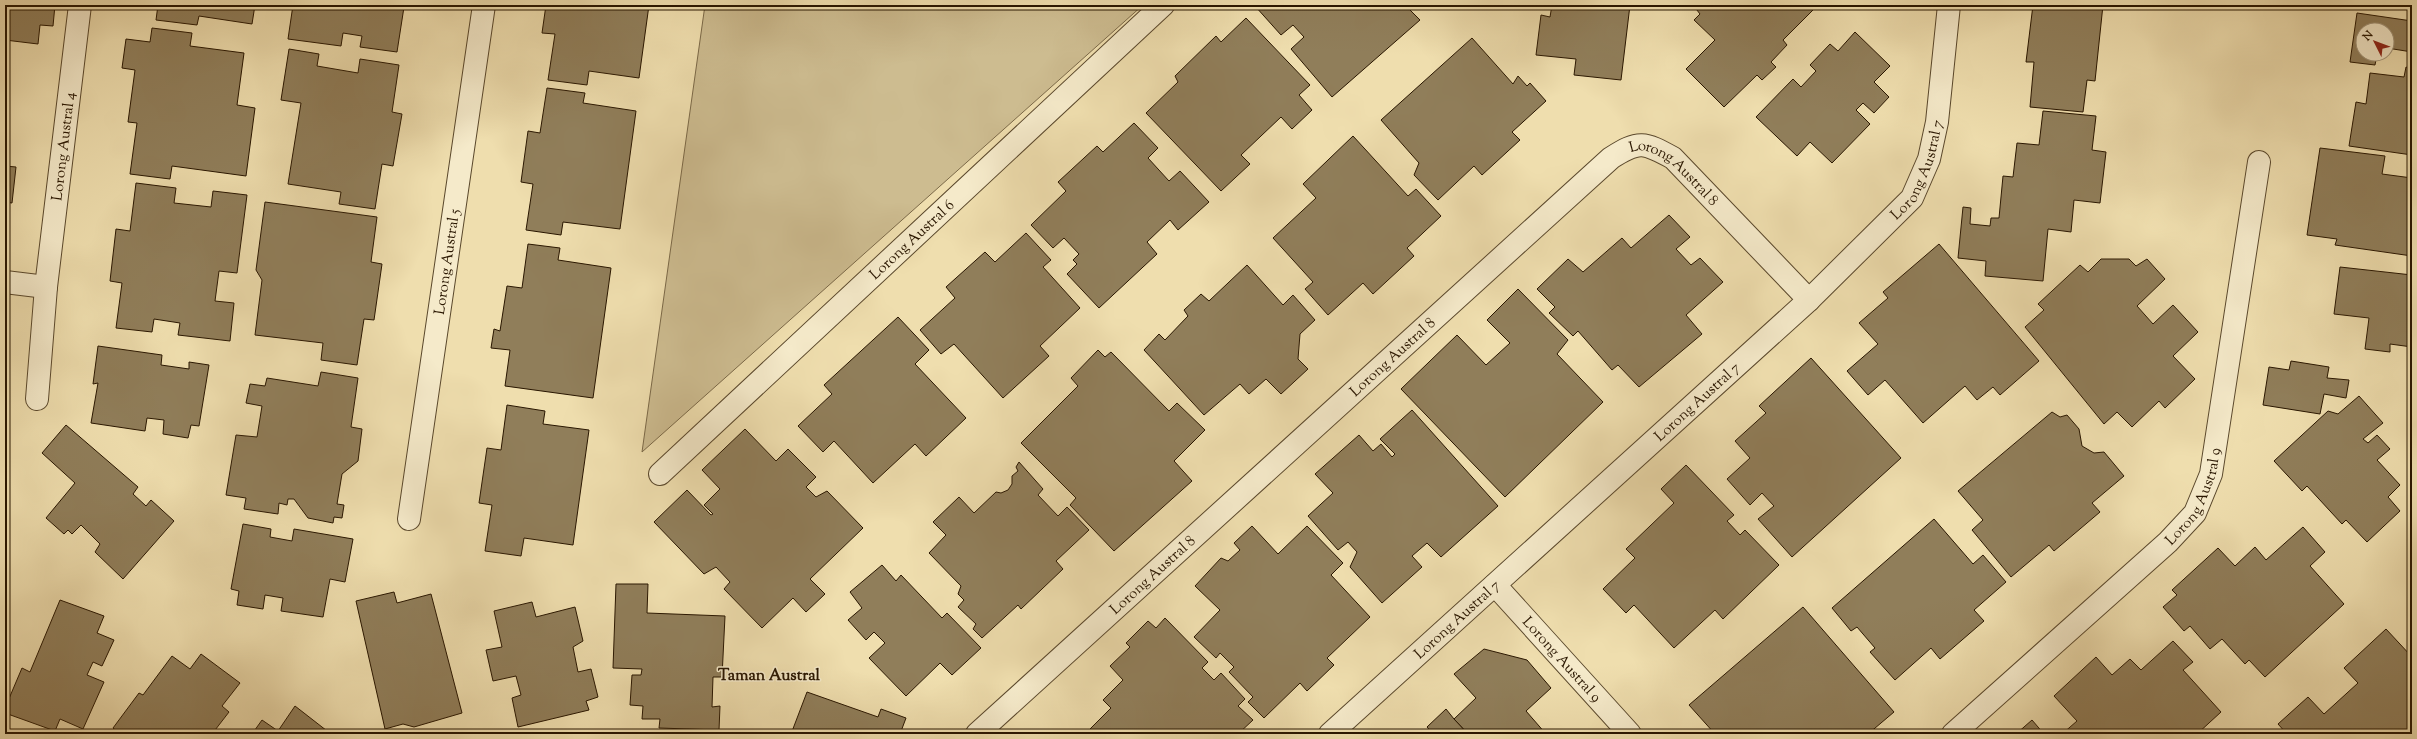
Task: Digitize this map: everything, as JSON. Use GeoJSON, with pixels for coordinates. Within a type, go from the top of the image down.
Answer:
{"type":"FeatureCollection","features":[{"type":"Feature","properties":{"kind":"street","name":"Lorong Austral 4"},"geometry":{"type":"LineString","coordinates":[[37,399],[46,287],[80,5]]}},
{"type":"Feature","properties":{"kind":"street","name":"Lorong Austral 5"},"geometry":{"type":"LineString","coordinates":[[409,519],[484,5]]}},
{"type":"Feature","properties":{"kind":"street","name":"Lorong Austral 6"},"geometry":{"type":"LineString","coordinates":[[660,474],[1163,5]]}},
{"type":"Feature","properties":{"kind":"street","name":"Lorong Austral 7"},"geometry":{"type":"LineString","coordinates":[[1330,734],[1809,300],[1912,198],[1929,159],[1937,122],[1949,5]]}},
{"type":"Feature","properties":{"kind":"street","name":"Lorong Austral 8"},"geometry":{"type":"LineString","coordinates":[[977,734],[1611,158],[1631,146],[1652,146],[1673,158],[1809,300]]}},
{"type":"Feature","properties":{"kind":"street","name":"Lorong Austral 9"},"geometry":{"type":"LineString","coordinates":[[1952,734],[2168,542],[2195,513],[2211,474],[2259,162]]}},
{"type":"Feature","properties":{"kind":"street"},"geometry":{"type":"LineString","coordinates":[[5,282],[46,287]]}},
{"type":"Feature","properties":{"kind":"street","name":"Lorong Austral 9"},"geometry":{"type":"LineString","coordinates":[[1495,585],[1630,734]]}},
{"type":"Feature","properties":{"kind":"shaded area"},"geometry":{"type":"Polygon","coordinates":[[[705,5],[1143,5],[642,452],[705,5]]]}},
{"type":"Feature","properties":{"kind":"building"},"geometry":{"type":"Polygon","coordinates":[[[5,5],[55,5],[53,26],[40,25],[38,44],[5,40],[5,5]]]}},
{"type":"Feature","properties":{"kind":"building"},"geometry":{"type":"Polygon","coordinates":[[[158,5],[255,5],[252,24],[199,16],[197,25],[156,20],[158,5]]]}},
{"type":"Feature","properties":{"kind":"building"},"geometry":{"type":"Polygon","coordinates":[[[293,5],[415,5],[415,8],[404,7],[397,52],[360,47],[362,36],[343,33],[341,46],[288,39],[293,5]]]}},
{"type":"Feature","properties":{"kind":"building"},"geometry":{"type":"Polygon","coordinates":[[[546,5],[649,5],[639,78],[589,71],[587,85],[548,80],[555,34],[542,33],[546,5]]]}},
{"type":"Feature","properties":{"kind":"building"},"geometry":{"type":"Polygon","coordinates":[[[1405,5],[1420,20],[1332,97],[1291,49],[1304,37],[1293,25],[1281,35],[1255,6],[1405,5]]]}},
{"type":"Feature","properties":{"kind":"building"},"geometry":{"type":"Polygon","coordinates":[[[1552,5],[1630,5],[1621,80],[1574,75],[1576,59],[1536,55],[1541,15],[1550,17],[1552,5]]]}},
{"type":"Feature","properties":{"kind":"building"},"geometry":{"type":"Polygon","coordinates":[[[1693,5],[1818,5],[1783,40],[1787,45],[1771,62],[1776,67],[1762,80],[1757,75],[1724,107],[1686,69],[1715,40],[1694,20],[1700,14],[1693,5]]]}},
{"type":"Feature","properties":{"kind":"building"},"geometry":{"type":"Polygon","coordinates":[[[2033,5],[2103,5],[2095,81],[2087,80],[2083,112],[2030,107],[2034,62],[2026,62],[2033,5]]]}},
{"type":"Feature","properties":{"kind":"building"},"geometry":{"type":"Polygon","coordinates":[[[2357,13],[2412,21],[2412,52],[2395,49],[2395,22],[2356,22],[2357,13]]]}},
{"type":"Feature","properties":{"kind":"building"},"geometry":{"type":"Polygon","coordinates":[[[1246,18],[1310,85],[1299,95],[1312,110],[1292,129],[1281,117],[1241,155],[1250,164],[1221,191],[1146,113],[1178,82],[1175,76],[1216,36],[1221,42],[1246,18]]]}},
{"type":"Feature","properties":{"kind":"building"},"geometry":{"type":"Polygon","coordinates":[[[2355,27],[2355,62],[2376,62],[2375,65],[2350,62],[2355,27]]]}},
{"type":"Feature","properties":{"kind":"building"},"geometry":{"type":"Polygon","coordinates":[[[152,28],[192,33],[190,46],[244,53],[237,105],[255,108],[246,176],[172,166],[170,179],[130,174],[137,123],[128,122],[135,70],[122,68],[126,39],[150,42],[152,28]]]}},
{"type":"Feature","properties":{"kind":"building"},"geometry":{"type":"Polygon","coordinates":[[[1855,32],[1890,66],[1874,82],[1889,97],[1874,113],[1863,103],[1856,110],[1870,124],[1832,163],[1810,142],[1797,156],[1756,117],[1793,79],[1801,87],[1816,71],[1810,65],[1830,44],[1838,51],[1855,32]]]}},
{"type":"Feature","properties":{"kind":"building"},"geometry":{"type":"Polygon","coordinates":[[[1472,38],[1513,84],[1518,76],[1527,86],[1530,83],[1546,101],[1512,132],[1520,140],[1482,175],[1474,166],[1438,200],[1414,175],[1419,163],[1381,120],[1472,38]]]}},
{"type":"Feature","properties":{"kind":"building"},"geometry":{"type":"Polygon","coordinates":[[[289,49],[319,54],[317,66],[358,73],[360,59],[399,65],[392,112],[402,114],[393,166],[382,164],[375,209],[339,204],[341,192],[288,184],[301,103],[281,100],[289,49]]]}},
{"type":"Feature","properties":{"kind":"building"},"geometry":{"type":"Polygon","coordinates":[[[2406,67],[2412,69],[2412,155],[2349,146],[2356,102],[2366,104],[2370,73],[2404,77],[2406,67]]]}},
{"type":"Feature","properties":{"kind":"building"},"geometry":{"type":"Polygon","coordinates":[[[547,88],[585,93],[583,103],[636,111],[620,229],[563,222],[561,235],[526,230],[533,184],[521,182],[528,131],[540,133],[547,88]]]}},
{"type":"Feature","properties":{"kind":"building"},"geometry":{"type":"Polygon","coordinates":[[[2043,111],[2096,116],[2092,150],[2106,152],[2100,203],[2074,200],[2071,232],[2048,229],[2043,281],[1985,276],[1986,261],[1958,258],[1963,207],[1971,208],[1970,224],[1990,226],[1991,218],[1999,218],[2003,176],[2013,177],[2017,143],[2039,145],[2043,111]]]}},
{"type":"Feature","properties":{"kind":"building"},"geometry":{"type":"Polygon","coordinates":[[[1134,123],[1158,148],[1148,158],[1169,181],[1180,171],[1209,202],[1178,230],[1170,220],[1147,242],[1157,254],[1099,308],[1067,274],[1077,264],[1073,260],[1079,254],[1064,238],[1053,248],[1031,225],[1066,191],[1058,182],[1097,146],[1103,152],[1134,123]]]}},
{"type":"Feature","properties":{"kind":"building"},"geometry":{"type":"Polygon","coordinates":[[[1353,136],[1408,196],[1416,189],[1441,216],[1407,248],[1414,256],[1373,294],[1363,283],[1328,315],[1305,289],[1313,282],[1273,238],[1316,198],[1303,184],[1353,136]]]}},
{"type":"Feature","properties":{"kind":"building"},"geometry":{"type":"Polygon","coordinates":[[[2320,148],[2385,156],[2382,174],[2412,178],[2412,256],[2335,245],[2337,239],[2307,235],[2320,148]]]}},
{"type":"Feature","properties":{"kind":"building"},"geometry":{"type":"Polygon","coordinates":[[[5,166],[16,167],[12,203],[5,202],[5,166]]]}},
{"type":"Feature","properties":{"kind":"building"},"geometry":{"type":"Polygon","coordinates":[[[136,183],[176,188],[174,203],[211,207],[213,191],[247,195],[237,273],[219,271],[215,301],[234,303],[230,341],[178,335],[180,323],[154,319],[152,332],[116,328],[122,283],[110,281],[116,229],[130,231],[136,183]]]}},
{"type":"Feature","properties":{"kind":"building"},"geometry":{"type":"Polygon","coordinates":[[[265,202],[377,217],[371,262],[382,264],[374,320],[364,319],[357,365],[321,360],[323,343],[255,335],[262,280],[256,270],[265,202]]]}},
{"type":"Feature","properties":{"kind":"building"},"geometry":{"type":"Polygon","coordinates":[[[1669,215],[1690,237],[1676,249],[1691,265],[1700,258],[1723,282],[1686,315],[1702,334],[1639,387],[1618,365],[1612,370],[1578,331],[1573,336],[1549,313],[1555,307],[1537,289],[1568,259],[1583,272],[1622,238],[1631,248],[1669,215]]]}},
{"type":"Feature","properties":{"kind":"building"},"geometry":{"type":"Polygon","coordinates":[[[1026,233],[1051,260],[1043,267],[1080,308],[1040,346],[1049,356],[1003,398],[954,344],[941,354],[920,330],[955,298],[946,287],[985,252],[995,262],[1026,233]]]}},
{"type":"Feature","properties":{"kind":"building"},"geometry":{"type":"Polygon","coordinates":[[[528,244],[560,248],[558,260],[611,268],[593,398],[505,386],[510,350],[491,348],[494,329],[500,331],[507,286],[522,288],[528,244]]]}},
{"type":"Feature","properties":{"kind":"building"},"geometry":{"type":"Polygon","coordinates":[[[1939,244],[2039,361],[2000,395],[1993,387],[1977,400],[1965,386],[1923,423],[1885,380],[1868,395],[1847,371],[1878,344],[1859,323],[1888,298],[1883,292],[1939,244]]]}},
{"type":"Feature","properties":{"kind":"building"},"geometry":{"type":"Polygon","coordinates":[[[2101,259],[2129,259],[2136,266],[2147,259],[2165,279],[2137,306],[2153,324],[2173,305],[2198,332],[2173,356],[2195,379],[2165,408],[2159,401],[2132,427],[2117,412],[2104,424],[2025,327],[2044,310],[2038,304],[2080,265],[2088,272],[2101,259]]]}},
{"type":"Feature","properties":{"kind":"building"},"geometry":{"type":"Polygon","coordinates":[[[1247,265],[1283,305],[1293,295],[1315,320],[1300,334],[1298,359],[1308,369],[1281,394],[1266,379],[1249,394],[1240,384],[1204,415],[1144,350],[1159,334],[1165,340],[1188,316],[1184,310],[1201,294],[1209,301],[1247,265]]]}},
{"type":"Feature","properties":{"kind":"building"},"geometry":{"type":"Polygon","coordinates":[[[2340,267],[2412,275],[2412,347],[2390,344],[2390,352],[2365,349],[2369,318],[2334,314],[2340,267]]]}},
{"type":"Feature","properties":{"kind":"building"},"geometry":{"type":"Polygon","coordinates":[[[1518,289],[1568,340],[1557,354],[1603,402],[1505,497],[1401,389],[1457,335],[1486,365],[1510,343],[1487,320],[1518,289]]]}},
{"type":"Feature","properties":{"kind":"building"},"geometry":{"type":"Polygon","coordinates":[[[898,317],[929,350],[915,364],[966,418],[926,456],[915,444],[873,483],[834,441],[823,452],[798,426],[832,394],[824,385],[898,317]]]}},
{"type":"Feature","properties":{"kind":"building"},"geometry":{"type":"Polygon","coordinates":[[[98,346],[162,355],[161,365],[189,369],[189,362],[209,365],[199,426],[191,425],[188,438],[163,434],[164,420],[147,418],[145,431],[91,423],[98,383],[93,384],[98,346]]]}},
{"type":"Feature","properties":{"kind":"building"},"geometry":{"type":"Polygon","coordinates":[[[1098,350],[1105,357],[1111,352],[1169,411],[1177,403],[1205,430],[1174,461],[1192,481],[1114,551],[1070,505],[1076,498],[1021,443],[1078,386],[1071,378],[1098,350]]]}},
{"type":"Feature","properties":{"kind":"building"},"geometry":{"type":"Polygon","coordinates":[[[1811,358],[1901,458],[1792,557],[1758,519],[1774,506],[1762,493],[1750,505],[1727,479],[1750,458],[1735,441],[1766,413],[1759,406],[1811,358]]]}},
{"type":"Feature","properties":{"kind":"building"},"geometry":{"type":"Polygon","coordinates":[[[2291,361],[2329,367],[2327,378],[2349,380],[2346,398],[2324,394],[2320,414],[2263,405],[2269,367],[2289,370],[2291,361]]]}},
{"type":"Feature","properties":{"kind":"building"},"geometry":{"type":"Polygon","coordinates":[[[321,372],[358,378],[351,427],[362,429],[358,461],[342,474],[337,504],[344,505],[342,518],[334,517],[333,523],[308,518],[294,499],[288,499],[287,505],[279,503],[278,514],[244,509],[246,498],[226,495],[236,435],[257,437],[262,406],[246,403],[250,384],[265,386],[267,378],[318,386],[321,372]]]}},
{"type":"Feature","properties":{"kind":"building"},"geometry":{"type":"Polygon","coordinates":[[[2359,396],[2383,423],[2363,439],[2368,443],[2377,435],[2390,449],[2377,460],[2400,485],[2388,497],[2400,511],[2367,542],[2346,520],[2342,524],[2307,486],[2302,491],[2274,461],[2328,411],[2338,414],[2359,396]]]}},
{"type":"Feature","properties":{"kind":"building"},"geometry":{"type":"Polygon","coordinates":[[[507,405],[545,411],[543,424],[589,430],[573,545],[524,538],[521,556],[485,551],[492,505],[479,503],[487,448],[501,450],[507,405]]]}},
{"type":"Feature","properties":{"kind":"building"},"geometry":{"type":"Polygon","coordinates":[[[1412,410],[1498,506],[1441,557],[1427,543],[1412,556],[1422,567],[1382,603],[1350,567],[1357,552],[1348,542],[1338,550],[1308,516],[1333,493],[1315,474],[1359,435],[1373,451],[1381,444],[1392,457],[1395,454],[1380,439],[1412,410]]]}},
{"type":"Feature","properties":{"kind":"building"},"geometry":{"type":"Polygon","coordinates":[[[2052,412],[2060,417],[2067,415],[2079,429],[2082,446],[2094,453],[2104,452],[2124,476],[2092,503],[2100,512],[2054,551],[2049,545],[2011,577],[1972,530],[1983,520],[1958,491],[2052,412]]]}},
{"type":"Feature","properties":{"kind":"building"},"geometry":{"type":"Polygon","coordinates":[[[66,425],[138,487],[133,494],[146,506],[151,500],[174,521],[123,579],[95,552],[100,544],[81,525],[72,534],[68,530],[64,534],[46,518],[75,483],[42,453],[66,425]]]}},
{"type":"Feature","properties":{"kind":"building"},"geometry":{"type":"Polygon","coordinates":[[[745,429],[776,461],[788,449],[816,477],[806,487],[816,497],[827,491],[863,528],[810,579],[825,594],[806,612],[793,598],[762,628],[724,589],[730,582],[716,567],[704,574],[654,522],[687,490],[711,515],[713,514],[704,505],[720,489],[702,470],[745,429]]]}},
{"type":"Feature","properties":{"kind":"building"},"geometry":{"type":"Polygon","coordinates":[[[1019,462],[1043,489],[1038,495],[1058,516],[1067,507],[1089,530],[1056,561],[1063,569],[1021,609],[1018,605],[982,638],[973,629],[976,624],[958,607],[964,600],[958,594],[961,586],[929,553],[946,535],[933,522],[959,497],[974,513],[996,492],[1001,493],[1008,490],[1012,484],[1012,476],[1018,471],[1016,467],[1019,462]]]}},
{"type":"Feature","properties":{"kind":"building"},"geometry":{"type":"Polygon","coordinates":[[[1686,465],[1734,515],[1727,521],[1740,535],[1745,530],[1779,565],[1723,619],[1715,610],[1674,648],[1634,605],[1626,613],[1603,589],[1635,558],[1626,549],[1674,503],[1661,489],[1686,465]]]}},
{"type":"Feature","properties":{"kind":"building"},"geometry":{"type":"Polygon","coordinates":[[[1934,519],[1973,564],[1983,555],[2006,582],[1974,610],[1984,621],[1940,659],[1931,648],[1895,680],[1870,652],[1875,648],[1857,627],[1851,631],[1832,608],[1934,519]]]}},
{"type":"Feature","properties":{"kind":"building"},"geometry":{"type":"Polygon","coordinates":[[[243,524],[271,529],[270,537],[292,541],[294,529],[353,539],[345,582],[330,579],[323,617],[281,611],[283,598],[265,595],[263,609],[237,605],[239,591],[231,589],[243,524]]]}},
{"type":"Feature","properties":{"kind":"building"},"geometry":{"type":"Polygon","coordinates":[[[1252,526],[1278,554],[1307,526],[1343,563],[1331,575],[1370,617],[1327,658],[1334,665],[1307,691],[1300,683],[1264,718],[1248,702],[1253,697],[1229,672],[1234,667],[1220,653],[1216,658],[1194,637],[1220,610],[1195,586],[1221,558],[1228,561],[1240,550],[1234,543],[1252,526]]]}},
{"type":"Feature","properties":{"kind":"building"},"geometry":{"type":"Polygon","coordinates":[[[2303,527],[2325,552],[2310,566],[2344,604],[2265,677],[2249,660],[2245,664],[2222,639],[2210,649],[2190,626],[2184,631],[2163,607],[2177,595],[2172,590],[2218,548],[2235,566],[2255,547],[2266,560],[2303,527]]]}},
{"type":"Feature","properties":{"kind":"building"},"geometry":{"type":"Polygon","coordinates":[[[882,565],[896,581],[901,575],[942,618],[947,613],[981,648],[952,675],[940,663],[906,696],[869,658],[885,643],[874,632],[866,640],[848,620],[862,608],[850,592],[882,565]]]}},
{"type":"Feature","properties":{"kind":"building"},"geometry":{"type":"Polygon","coordinates":[[[616,584],[648,584],[647,613],[725,616],[722,677],[713,677],[712,707],[720,706],[719,730],[659,728],[660,719],[642,719],[643,706],[630,705],[632,675],[641,675],[642,669],[613,668],[616,584]]]}},
{"type":"Feature","properties":{"kind":"building"},"geometry":{"type":"Polygon","coordinates":[[[394,592],[397,603],[431,594],[462,713],[414,727],[403,724],[385,729],[356,601],[394,592]]]}},
{"type":"Feature","properties":{"kind":"building"},"geometry":{"type":"Polygon","coordinates":[[[60,600],[104,616],[97,633],[114,640],[102,666],[93,662],[87,675],[104,682],[83,729],[60,719],[55,731],[5,713],[5,708],[22,668],[30,672],[60,600]]]}},
{"type":"Feature","properties":{"kind":"building"},"geometry":{"type":"Polygon","coordinates":[[[532,602],[536,617],[575,607],[583,641],[573,647],[578,672],[591,669],[598,697],[586,701],[589,710],[518,727],[512,698],[521,695],[516,676],[493,681],[486,650],[502,647],[494,611],[532,602]]]}},
{"type":"Feature","properties":{"kind":"building"},"geometry":{"type":"Polygon","coordinates":[[[1803,607],[1894,712],[1868,734],[1715,734],[1689,705],[1803,607]]]}},
{"type":"Feature","properties":{"kind":"building"},"geometry":{"type":"Polygon","coordinates":[[[1165,618],[1208,662],[1202,668],[1214,680],[1221,673],[1245,699],[1238,706],[1253,720],[1238,734],[1085,734],[1111,708],[1103,700],[1123,680],[1110,666],[1130,647],[1126,643],[1148,621],[1156,628],[1165,618]]]}},
{"type":"Feature","properties":{"kind":"building"},"geometry":{"type":"Polygon","coordinates":[[[2386,629],[2412,657],[2412,734],[2287,734],[2278,724],[2308,697],[2324,714],[2358,683],[2344,668],[2386,629]]]}},
{"type":"Feature","properties":{"kind":"building"},"geometry":{"type":"Polygon","coordinates":[[[2173,641],[2193,662],[2183,670],[2221,712],[2197,734],[2062,734],[2077,721],[2054,696],[2096,657],[2112,675],[2130,659],[2141,670],[2173,641]]]}},
{"type":"Feature","properties":{"kind":"building"},"geometry":{"type":"Polygon","coordinates":[[[1484,649],[1527,660],[1551,688],[1526,711],[1546,734],[1468,734],[1454,719],[1476,698],[1454,674],[1484,649]]]}},
{"type":"Feature","properties":{"kind":"building"},"geometry":{"type":"Polygon","coordinates":[[[201,654],[240,683],[222,706],[229,712],[212,734],[120,734],[113,728],[139,693],[143,695],[172,656],[190,669],[201,654]]]}},
{"type":"Feature","properties":{"kind":"building"},"geometry":{"type":"Polygon","coordinates":[[[807,692],[878,717],[881,709],[906,718],[900,734],[791,734],[807,692]]]}},
{"type":"Feature","properties":{"kind":"building"},"geometry":{"type":"Polygon","coordinates":[[[295,706],[331,734],[252,734],[262,720],[278,731],[295,706]]]}},
{"type":"Feature","properties":{"kind":"building"},"geometry":{"type":"Polygon","coordinates":[[[1446,709],[1468,734],[1433,734],[1427,727],[1446,709]]]}},
{"type":"Feature","properties":{"kind":"building"},"geometry":{"type":"Polygon","coordinates":[[[2032,720],[2044,734],[2016,734],[2032,720]]]}},
{"type":"Feature","properties":{"kind":"building"},"geometry":{"type":"Polygon","coordinates":[[[1058,729],[1063,734],[1053,734],[1058,729]]]}},
{"type":"Feature","properties":{"kind":"district","name":"Taman Austral"},"geometry":{"type":"Point","coordinates":[769,674]}}]}
